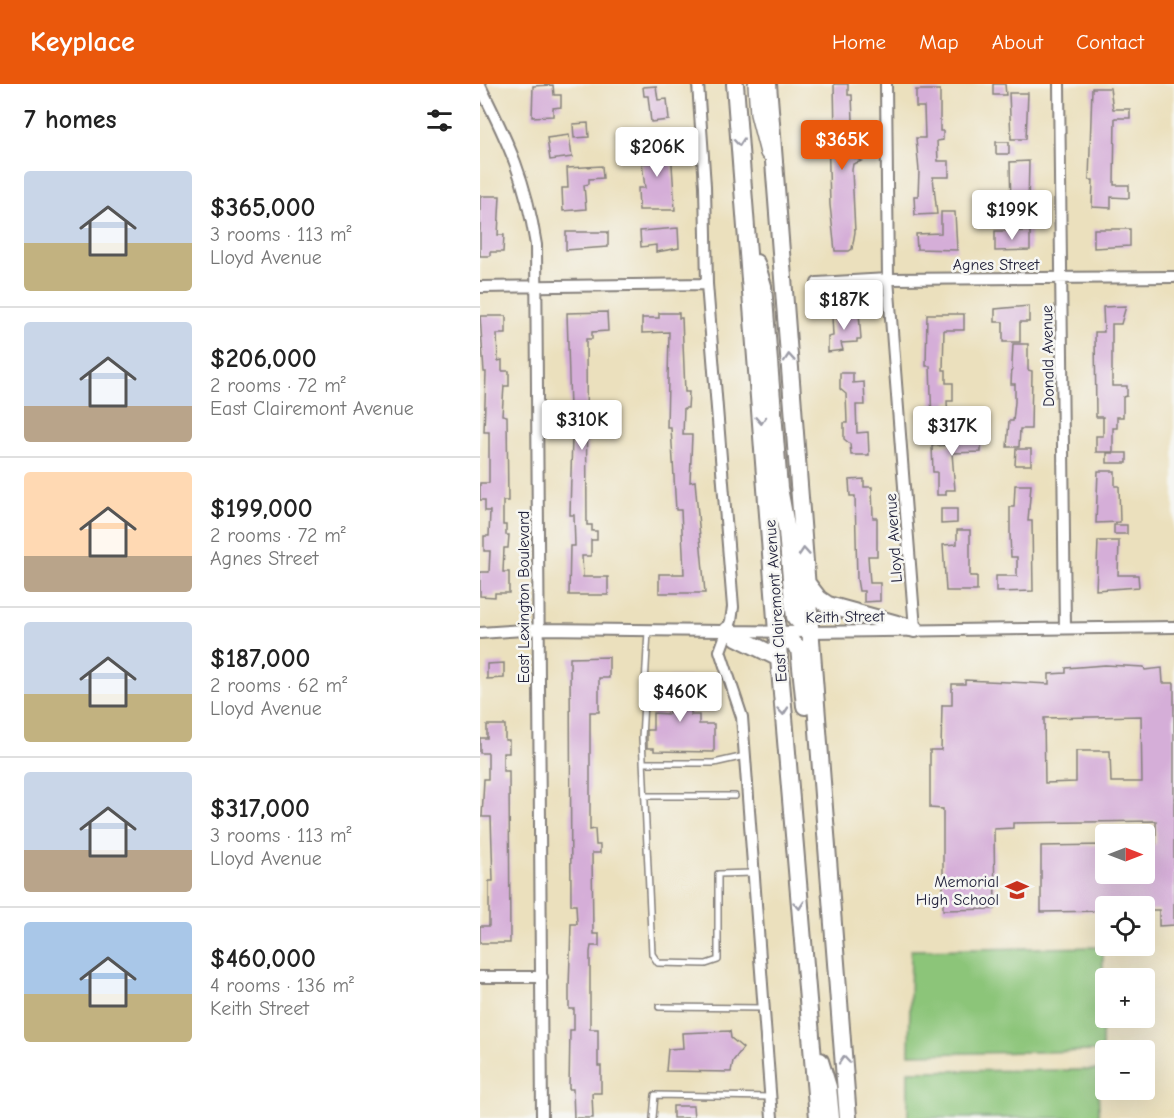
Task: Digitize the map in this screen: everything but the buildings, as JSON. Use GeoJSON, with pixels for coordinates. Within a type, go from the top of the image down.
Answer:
{"type":"FeatureCollection","features":[{"type":"Feature","properties":{"kind":"main road","name":"East Clairemont Avenue"},"geometry":{"type":"LineString","coordinates":[[735,84],[779,658],[818,1118]]}},
{"type":"Feature","properties":{"kind":"main road","name":"East Clairemont Avenue"},"geometry":{"type":"LineString","coordinates":[[768,84],[848,1118]]}},
{"type":"Feature","properties":{"kind":"main road"},"geometry":{"type":"LineString","coordinates":[[747,237],[763,286],[779,488],[787,531],[794,610],[801,625],[810,632]]}},
{"type":"Feature","properties":{"kind":"main road"},"geometry":{"type":"LineString","coordinates":[[806,581],[819,599],[828,605],[915,629]]}},
{"type":"Feature","properties":{"kind":"main road"},"geometry":{"type":"LineString","coordinates":[[728,630],[737,638],[779,658]]}},
{"type":"Feature","properties":{"kind":"main road"},"geometry":{"type":"LineString","coordinates":[[777,631],[799,648],[813,780],[825,821]]}},
{"type":"Feature","properties":{"kind":"main road"},"geometry":{"type":"LineString","coordinates":[[810,1035],[825,1077],[831,1118]]}},
{"type":"Feature","properties":{"kind":"street"},"geometry":{"type":"LineString","coordinates":[[698,84],[705,186],[707,284],[734,607],[721,645],[720,657],[740,710],[772,1118]]}},
{"type":"Feature","properties":{"kind":"street"},"geometry":{"type":"LineString","coordinates":[[756,84],[758,114],[776,185]]}},
{"type":"Feature","properties":{"kind":"street","name":"Lloyd Avenue"},"geometry":{"type":"LineString","coordinates":[[886,84],[888,279],[915,629]]}},
{"type":"Feature","properties":{"kind":"street","name":"Donald Avenue"},"geometry":{"type":"LineString","coordinates":[[1059,84],[1065,628]]}},
{"type":"Feature","properties":{"kind":"street","name":"East Lexington Boulevard"},"geometry":{"type":"LineString","coordinates":[[480,86],[511,148],[523,179],[536,245],[542,1118]]}},
{"type":"Feature","properties":{"kind":"street","name":"Agnes Street"},"geometry":{"type":"LineString","coordinates":[[817,283],[888,279],[1174,277]]}},
{"type":"Feature","properties":{"kind":"street"},"geometry":{"type":"LineString","coordinates":[[480,287],[707,284]]}},
{"type":"Feature","properties":{"kind":"street","name":"Keith Street"},"geometry":{"type":"LineString","coordinates":[[480,633],[539,630],[810,632],[1174,627]]}},
{"type":"Feature","properties":{"kind":"street"},"geometry":{"type":"LineString","coordinates":[[480,977],[542,977]]}},
{"type":"Feature","properties":{"kind":"lane"},"geometry":{"type":"LineString","coordinates":[[648,631],[642,738],[652,954],[658,963],[706,964],[718,960],[718,874],[753,873]]}},
{"type":"Feature","properties":{"kind":"lane"},"geometry":{"type":"LineString","coordinates":[[644,764],[714,763],[745,756]]}},
{"type":"Feature","properties":{"kind":"lane"},"geometry":{"type":"LineString","coordinates":[[646,796],[735,796]]}},
{"type":"Feature","properties":{"kind":"lane"},"geometry":{"type":"LineString","coordinates":[[659,1007],[763,1008]]}},
{"type":"Feature","properties":{"kind":"lane"},"geometry":{"type":"LineString","coordinates":[[654,1118],[655,1095],[771,1097]]}},
{"type":"Feature","properties":{"kind":"green space"},"geometry":{"type":"Polygon","coordinates":[[[1095,947],[1095,956],[1103,956],[1103,968],[1095,968],[1095,1028],[1102,1028],[1102,1040],[1095,1040],[1095,1051],[909,1054],[911,950],[1095,947]]]}},
{"type":"Feature","properties":{"kind":"green space"},"geometry":{"type":"Polygon","coordinates":[[[1095,1070],[1095,1100],[1099,1100],[1099,1118],[908,1118],[908,1071],[1095,1070]]]}},
{"type":"Feature","properties":{"kind":"place","name":"Memorial High School"},"geometry":{"type":"Point","coordinates":[1017,890]}}]}
